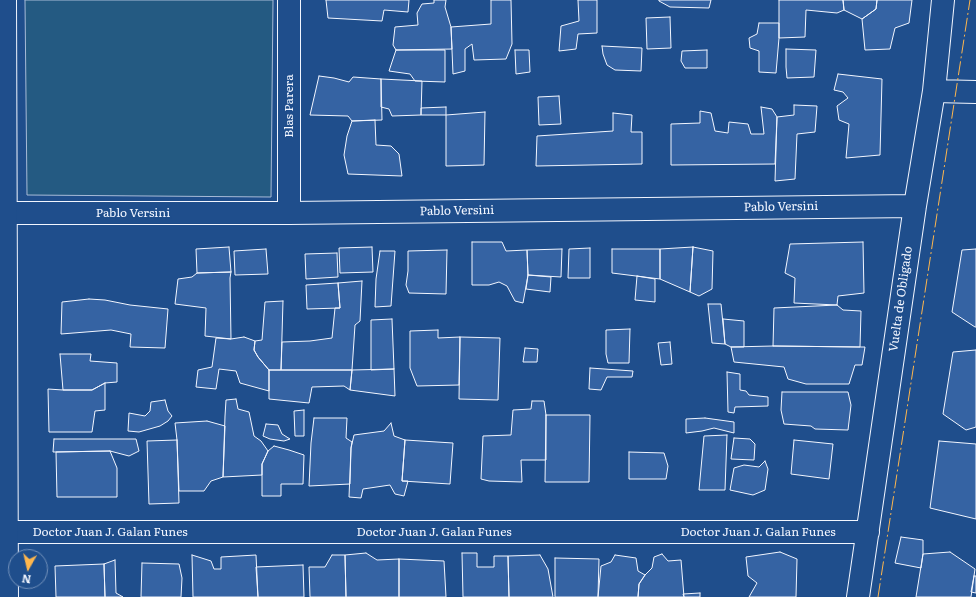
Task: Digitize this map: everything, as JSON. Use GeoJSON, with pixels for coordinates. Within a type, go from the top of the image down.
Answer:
{"type":"FeatureCollection","features":[{"type":"Feature","properties":{"kind":"street"},"geometry":{"type":"LineString","coordinates":[[5,0],[3,532],[7,597]]}},
{"type":"Feature","properties":{"kind":"street","name":"Blas Parera"},"geometry":{"type":"LineString","coordinates":[[289,0],[289,213]]}},
{"type":"Feature","properties":{"kind":"street","name":"Vuelta de Obligado"},"geometry":{"type":"LineString","coordinates":[[858,597],[915,206],[934,91],[944,0]]}},
{"type":"Feature","properties":{"kind":"street"},"geometry":{"type":"LineString","coordinates":[[934,91],[976,92]]}},
{"type":"Feature","properties":{"kind":"street","name":"Pablo Versini"},"geometry":{"type":"LineString","coordinates":[[3,213],[289,213],[915,206]]}},
{"type":"Feature","properties":{"kind":"street","name":"Doctor Juan J. Galan Funes"},"geometry":{"type":"LineString","coordinates":[[3,532],[868,532]]}},
{"type":"Feature","properties":{"kind":"shaded area"},"geometry":{"type":"Polygon","coordinates":[[[25,0],[273,0],[271,197],[27,195],[25,0]]]}},
{"type":"Feature","properties":{"kind":"building"},"geometry":{"type":"Polygon","coordinates":[[[326,0],[409,0],[408,12],[384,10],[382,21],[328,18],[326,0]]]}},
{"type":"Feature","properties":{"kind":"building"},"geometry":{"type":"Polygon","coordinates":[[[434,0],[446,0],[445,7],[451,27],[452,49],[396,50],[393,45],[395,27],[418,25],[417,13],[422,4],[434,3],[434,0]]]}},
{"type":"Feature","properties":{"kind":"building"},"geometry":{"type":"Polygon","coordinates":[[[491,0],[511,0],[512,44],[506,59],[474,60],[472,44],[465,49],[465,71],[453,74],[451,27],[491,24],[491,0]]]}},
{"type":"Feature","properties":{"kind":"building"},"geometry":{"type":"Polygon","coordinates":[[[578,0],[597,0],[597,33],[578,34],[576,49],[559,51],[561,26],[579,21],[578,0]]]}},
{"type":"Feature","properties":{"kind":"building"},"geometry":{"type":"Polygon","coordinates":[[[659,0],[711,0],[709,8],[670,7],[659,0]]]}},
{"type":"Feature","properties":{"kind":"building"},"geometry":{"type":"Polygon","coordinates":[[[779,0],[843,0],[844,10],[837,13],[806,10],[805,37],[779,38],[779,0]]]}},
{"type":"Feature","properties":{"kind":"building"},"geometry":{"type":"Polygon","coordinates":[[[843,0],[877,0],[876,9],[862,19],[844,10],[843,0]]]}},
{"type":"Feature","properties":{"kind":"building"},"geometry":{"type":"Polygon","coordinates":[[[877,0],[912,0],[909,23],[895,28],[890,49],[865,50],[862,19],[876,9],[877,0]]]}},
{"type":"Feature","properties":{"kind":"building"},"geometry":{"type":"Polygon","coordinates":[[[670,17],[671,48],[647,49],[646,18],[670,17]]]}},
{"type":"Feature","properties":{"kind":"building"},"geometry":{"type":"Polygon","coordinates":[[[759,23],[779,23],[776,73],[759,72],[759,51],[750,48],[749,38],[757,34],[759,23]]]}},
{"type":"Feature","properties":{"kind":"building"},"geometry":{"type":"Polygon","coordinates":[[[602,46],[642,48],[641,71],[615,70],[607,65],[602,46]]]}},
{"type":"Feature","properties":{"kind":"building"},"geometry":{"type":"Polygon","coordinates":[[[786,49],[816,50],[814,77],[787,78],[786,49]]]}},
{"type":"Feature","properties":{"kind":"building"},"geometry":{"type":"Polygon","coordinates":[[[396,50],[445,50],[445,82],[415,81],[410,74],[389,71],[396,50]]]}},
{"type":"Feature","properties":{"kind":"building"},"geometry":{"type":"Polygon","coordinates":[[[515,50],[529,50],[530,72],[516,74],[515,50]]]}},
{"type":"Feature","properties":{"kind":"building"},"geometry":{"type":"Polygon","coordinates":[[[707,50],[707,68],[685,68],[681,61],[682,51],[707,50]]]}},
{"type":"Feature","properties":{"kind":"building"},"geometry":{"type":"Polygon","coordinates":[[[838,74],[882,79],[880,155],[846,158],[849,124],[839,120],[837,106],[848,98],[843,92],[834,90],[838,74]]]}},
{"type":"Feature","properties":{"kind":"building"},"geometry":{"type":"Polygon","coordinates":[[[319,76],[349,82],[353,77],[381,79],[382,120],[352,121],[348,116],[310,115],[319,76]]]}},
{"type":"Feature","properties":{"kind":"building"},"geometry":{"type":"Polygon","coordinates":[[[381,79],[422,81],[421,115],[392,116],[389,109],[381,107],[381,79]]]}},
{"type":"Feature","properties":{"kind":"building"},"geometry":{"type":"Polygon","coordinates":[[[559,96],[561,124],[539,125],[538,97],[559,96]]]}},
{"type":"Feature","properties":{"kind":"building"},"geometry":{"type":"Polygon","coordinates":[[[794,105],[817,106],[815,132],[797,134],[795,179],[775,181],[777,117],[794,115],[794,105]]]}},
{"type":"Feature","properties":{"kind":"building"},"geometry":{"type":"Polygon","coordinates":[[[446,107],[446,115],[421,115],[421,108],[446,107]]]}},
{"type":"Feature","properties":{"kind":"building"},"geometry":{"type":"Polygon","coordinates":[[[761,107],[772,109],[777,117],[775,164],[671,165],[671,124],[700,123],[700,111],[711,113],[715,131],[728,133],[729,122],[748,124],[751,134],[764,134],[761,107]]]}},
{"type":"Feature","properties":{"kind":"building"},"geometry":{"type":"Polygon","coordinates":[[[485,112],[484,165],[446,166],[446,115],[485,112]]]}},
{"type":"Feature","properties":{"kind":"building"},"geometry":{"type":"Polygon","coordinates":[[[613,113],[632,115],[631,132],[642,132],[642,164],[536,166],[537,136],[613,131],[613,113]]]}},
{"type":"Feature","properties":{"kind":"building"},"geometry":{"type":"Polygon","coordinates":[[[375,120],[376,145],[391,146],[399,154],[402,176],[348,174],[344,155],[347,136],[352,121],[375,120]]]}},
{"type":"Feature","properties":{"kind":"building"},"geometry":{"type":"Polygon","coordinates":[[[472,242],[502,242],[506,251],[527,250],[528,275],[523,303],[515,301],[507,286],[499,282],[489,285],[472,285],[472,242]]]}},
{"type":"Feature","properties":{"kind":"building"},"geometry":{"type":"Polygon","coordinates":[[[863,242],[864,293],[838,296],[837,305],[794,303],[795,278],[785,273],[790,244],[863,242]]]}},
{"type":"Feature","properties":{"kind":"building"},"geometry":{"type":"Polygon","coordinates":[[[229,247],[231,272],[197,273],[196,249],[229,247]]]}},
{"type":"Feature","properties":{"kind":"building"},"geometry":{"type":"Polygon","coordinates":[[[372,247],[373,272],[340,273],[339,248],[372,247]]]}},
{"type":"Feature","properties":{"kind":"building"},"geometry":{"type":"Polygon","coordinates":[[[693,247],[690,292],[660,279],[660,249],[693,247]]]}},
{"type":"Feature","properties":{"kind":"building"},"geometry":{"type":"Polygon","coordinates":[[[693,247],[713,251],[712,289],[699,296],[690,292],[693,247]]]}},
{"type":"Feature","properties":{"kind":"building"},"geometry":{"type":"Polygon","coordinates":[[[590,248],[590,278],[568,278],[569,249],[590,248]]]}},
{"type":"Feature","properties":{"kind":"building"},"geometry":{"type":"Polygon","coordinates":[[[266,249],[268,274],[235,275],[234,251],[266,249]]]}},
{"type":"Feature","properties":{"kind":"building"},"geometry":{"type":"Polygon","coordinates":[[[562,249],[561,277],[528,275],[527,250],[562,249]]]}},
{"type":"Feature","properties":{"kind":"building"},"geometry":{"type":"Polygon","coordinates":[[[612,249],[660,249],[660,279],[612,273],[612,249]]]}},
{"type":"Feature","properties":{"kind":"building"},"geometry":{"type":"Polygon","coordinates":[[[976,249],[975,327],[952,312],[962,250],[976,249]]]}},
{"type":"Feature","properties":{"kind":"building"},"geometry":{"type":"Polygon","coordinates":[[[447,250],[446,294],[409,293],[406,285],[408,251],[447,250]]]}},
{"type":"Feature","properties":{"kind":"building"},"geometry":{"type":"Polygon","coordinates":[[[380,251],[395,251],[391,306],[375,307],[376,279],[380,251]]]}},
{"type":"Feature","properties":{"kind":"building"},"geometry":{"type":"Polygon","coordinates":[[[337,253],[338,277],[306,279],[305,254],[337,253]]]}},
{"type":"Feature","properties":{"kind":"building"},"geometry":{"type":"Polygon","coordinates":[[[231,272],[231,339],[205,336],[206,308],[175,304],[178,279],[192,277],[197,273],[231,272]]]}},
{"type":"Feature","properties":{"kind":"building"},"geometry":{"type":"Polygon","coordinates":[[[528,275],[551,277],[550,292],[526,289],[528,275]]]}},
{"type":"Feature","properties":{"kind":"building"},"geometry":{"type":"Polygon","coordinates":[[[637,276],[655,279],[655,302],[635,300],[637,276]]]}},
{"type":"Feature","properties":{"kind":"building"},"geometry":{"type":"Polygon","coordinates":[[[362,281],[360,321],[355,325],[352,370],[281,370],[282,342],[310,341],[332,338],[335,308],[340,308],[338,283],[362,281]]]}},
{"type":"Feature","properties":{"kind":"building"},"geometry":{"type":"Polygon","coordinates":[[[338,283],[340,308],[307,309],[306,285],[338,283]]]}},
{"type":"Feature","properties":{"kind":"building"},"geometry":{"type":"Polygon","coordinates":[[[89,299],[168,309],[165,348],[130,347],[131,334],[111,330],[61,334],[62,302],[89,299]]]}},
{"type":"Feature","properties":{"kind":"building"},"geometry":{"type":"Polygon","coordinates":[[[283,301],[281,370],[269,370],[254,350],[255,341],[262,340],[265,302],[283,301]]]}},
{"type":"Feature","properties":{"kind":"building"},"geometry":{"type":"Polygon","coordinates":[[[708,304],[721,304],[725,344],[712,343],[708,304]]]}},
{"type":"Feature","properties":{"kind":"building"},"geometry":{"type":"Polygon","coordinates":[[[837,305],[843,310],[861,311],[860,347],[773,346],[774,308],[837,305]]]}},
{"type":"Feature","properties":{"kind":"building"},"geometry":{"type":"Polygon","coordinates":[[[392,319],[394,369],[371,370],[371,320],[392,319]]]}},
{"type":"Feature","properties":{"kind":"building"},"geometry":{"type":"Polygon","coordinates":[[[723,319],[744,321],[744,347],[731,347],[725,344],[723,319]]]}},
{"type":"Feature","properties":{"kind":"building"},"geometry":{"type":"Polygon","coordinates":[[[630,329],[629,363],[608,363],[606,354],[606,330],[630,329]]]}},
{"type":"Feature","properties":{"kind":"building"},"geometry":{"type":"Polygon","coordinates":[[[438,330],[438,338],[460,337],[459,385],[417,386],[410,368],[410,331],[438,330]]]}},
{"type":"Feature","properties":{"kind":"building"},"geometry":{"type":"Polygon","coordinates":[[[244,337],[255,341],[254,350],[269,370],[269,391],[240,383],[236,371],[219,369],[216,389],[196,387],[198,370],[212,367],[216,338],[231,339],[244,337]]]}},
{"type":"Feature","properties":{"kind":"building"},"geometry":{"type":"Polygon","coordinates":[[[460,337],[500,338],[498,400],[459,399],[460,337]]]}},
{"type":"Feature","properties":{"kind":"building"},"geometry":{"type":"Polygon","coordinates":[[[670,342],[672,364],[661,365],[658,343],[670,342]]]}},
{"type":"Feature","properties":{"kind":"building"},"geometry":{"type":"Polygon","coordinates":[[[731,347],[865,347],[862,365],[855,365],[849,384],[806,384],[788,379],[784,367],[734,362],[731,347]]]}},
{"type":"Feature","properties":{"kind":"building"},"geometry":{"type":"Polygon","coordinates":[[[525,348],[538,349],[537,362],[523,362],[525,348]]]}},
{"type":"Feature","properties":{"kind":"building"},"geometry":{"type":"Polygon","coordinates":[[[976,350],[976,427],[966,430],[943,414],[953,352],[976,350]]]}},
{"type":"Feature","properties":{"kind":"building"},"geometry":{"type":"Polygon","coordinates":[[[60,354],[91,354],[90,361],[117,363],[117,382],[105,383],[92,390],[63,390],[60,354]]]}},
{"type":"Feature","properties":{"kind":"building"},"geometry":{"type":"Polygon","coordinates":[[[590,368],[633,371],[632,377],[607,377],[601,390],[589,389],[590,368]]]}},
{"type":"Feature","properties":{"kind":"building"},"geometry":{"type":"Polygon","coordinates":[[[394,369],[395,396],[350,390],[352,370],[394,369]]]}},
{"type":"Feature","properties":{"kind":"building"},"geometry":{"type":"Polygon","coordinates":[[[269,370],[352,370],[350,390],[344,386],[312,387],[309,403],[269,399],[269,370]]]}},
{"type":"Feature","properties":{"kind":"building"},"geometry":{"type":"Polygon","coordinates":[[[727,372],[740,374],[740,390],[746,391],[749,395],[768,397],[768,406],[735,407],[734,413],[728,412],[727,372]]]}},
{"type":"Feature","properties":{"kind":"building"},"geometry":{"type":"Polygon","coordinates":[[[105,383],[105,410],[95,411],[92,432],[49,432],[48,389],[92,390],[105,383]]]}},
{"type":"Feature","properties":{"kind":"building"},"geometry":{"type":"Polygon","coordinates":[[[782,392],[848,392],[851,405],[848,430],[815,429],[811,426],[784,424],[781,410],[782,392]]]}},
{"type":"Feature","properties":{"kind":"building"},"geometry":{"type":"Polygon","coordinates":[[[236,399],[238,409],[249,412],[254,436],[261,441],[268,451],[262,464],[262,475],[223,477],[226,400],[236,399]]]}},
{"type":"Feature","properties":{"kind":"building"},"geometry":{"type":"Polygon","coordinates":[[[165,400],[168,411],[172,416],[168,421],[160,426],[139,432],[128,431],[129,413],[145,416],[150,411],[151,402],[165,400]]]}},
{"type":"Feature","properties":{"kind":"building"},"geometry":{"type":"Polygon","coordinates":[[[532,401],[544,401],[546,415],[546,460],[521,460],[522,482],[489,481],[481,479],[483,436],[511,435],[513,410],[531,409],[532,401]]]}},
{"type":"Feature","properties":{"kind":"building"},"geometry":{"type":"Polygon","coordinates":[[[304,410],[304,436],[295,436],[294,411],[304,410]]]}},
{"type":"Feature","properties":{"kind":"building"},"geometry":{"type":"Polygon","coordinates":[[[546,415],[590,415],[589,482],[545,482],[546,415]]]}},
{"type":"Feature","properties":{"kind":"building"},"geometry":{"type":"Polygon","coordinates":[[[314,418],[347,418],[346,438],[352,442],[350,484],[309,486],[314,418]]]}},
{"type":"Feature","properties":{"kind":"building"},"geometry":{"type":"Polygon","coordinates":[[[705,418],[734,422],[734,433],[714,428],[686,433],[686,419],[705,418]]]}},
{"type":"Feature","properties":{"kind":"building"},"geometry":{"type":"Polygon","coordinates":[[[207,421],[225,426],[223,477],[211,481],[204,491],[179,491],[175,423],[207,421]]]}},
{"type":"Feature","properties":{"kind":"building"},"geometry":{"type":"Polygon","coordinates":[[[391,423],[394,436],[405,440],[402,481],[408,481],[404,496],[395,494],[390,485],[363,489],[361,498],[349,497],[351,448],[354,435],[384,431],[391,423]]]}},
{"type":"Feature","properties":{"kind":"building"},"geometry":{"type":"Polygon","coordinates":[[[266,424],[278,425],[282,434],[290,439],[284,441],[270,439],[263,436],[266,424]]]}},
{"type":"Feature","properties":{"kind":"building"},"geometry":{"type":"Polygon","coordinates":[[[727,435],[725,490],[699,490],[704,436],[727,435]]]}},
{"type":"Feature","properties":{"kind":"building"},"geometry":{"type":"Polygon","coordinates":[[[734,438],[750,439],[755,444],[754,460],[731,459],[734,438]]]}},
{"type":"Feature","properties":{"kind":"building"},"geometry":{"type":"Polygon","coordinates":[[[54,439],[136,439],[139,451],[129,456],[110,451],[53,452],[54,439]]]}},
{"type":"Feature","properties":{"kind":"building"},"geometry":{"type":"Polygon","coordinates":[[[177,440],[179,503],[149,504],[147,441],[177,440]]]}},
{"type":"Feature","properties":{"kind":"building"},"geometry":{"type":"Polygon","coordinates":[[[405,440],[453,443],[450,484],[402,481],[405,440]]]}},
{"type":"Feature","properties":{"kind":"building"},"geometry":{"type":"Polygon","coordinates":[[[794,440],[833,444],[829,479],[791,474],[794,440]]]}},
{"type":"Feature","properties":{"kind":"building"},"geometry":{"type":"Polygon","coordinates":[[[939,441],[976,444],[976,519],[930,508],[939,441]]]}},
{"type":"Feature","properties":{"kind":"building"},"geometry":{"type":"Polygon","coordinates":[[[274,446],[304,455],[303,484],[281,484],[281,496],[262,496],[262,464],[268,451],[274,446]]]}},
{"type":"Feature","properties":{"kind":"building"},"geometry":{"type":"Polygon","coordinates":[[[110,451],[117,468],[117,497],[57,497],[56,452],[110,451]]]}},
{"type":"Feature","properties":{"kind":"building"},"geometry":{"type":"Polygon","coordinates":[[[629,452],[664,453],[668,466],[666,479],[629,479],[629,452]]]}},
{"type":"Feature","properties":{"kind":"building"},"geometry":{"type":"Polygon","coordinates":[[[765,461],[768,469],[765,490],[753,495],[730,490],[734,468],[744,465],[759,467],[765,461]]]}},
{"type":"Feature","properties":{"kind":"building"},"geometry":{"type":"Polygon","coordinates":[[[901,537],[923,540],[921,568],[895,563],[901,537]]]}},
{"type":"Feature","properties":{"kind":"building"},"geometry":{"type":"Polygon","coordinates":[[[780,552],[797,559],[796,597],[749,597],[757,583],[748,576],[746,557],[780,552]]]}},
{"type":"Feature","properties":{"kind":"building"},"geometry":{"type":"Polygon","coordinates":[[[950,552],[975,569],[971,597],[916,597],[923,554],[950,552]]]}},
{"type":"Feature","properties":{"kind":"building"},"geometry":{"type":"Polygon","coordinates":[[[366,553],[377,560],[399,559],[399,597],[346,597],[345,555],[366,553]]]}},
{"type":"Feature","properties":{"kind":"building"},"geometry":{"type":"Polygon","coordinates":[[[462,553],[477,553],[477,567],[494,567],[494,556],[508,556],[509,597],[463,597],[462,553]]]}},
{"type":"Feature","properties":{"kind":"building"},"geometry":{"type":"Polygon","coordinates":[[[662,554],[668,561],[681,560],[684,597],[638,597],[639,584],[652,568],[654,557],[662,554]]]}},
{"type":"Feature","properties":{"kind":"building"},"geometry":{"type":"Polygon","coordinates":[[[192,555],[211,561],[214,569],[221,569],[221,557],[256,555],[258,597],[193,597],[192,555]]]}},
{"type":"Feature","properties":{"kind":"building"},"geometry":{"type":"Polygon","coordinates":[[[332,555],[345,555],[346,597],[310,597],[309,567],[325,567],[332,555]]]}},
{"type":"Feature","properties":{"kind":"building"},"geometry":{"type":"Polygon","coordinates":[[[540,555],[548,569],[553,597],[509,597],[508,556],[540,555]]]}},
{"type":"Feature","properties":{"kind":"building"},"geometry":{"type":"Polygon","coordinates":[[[615,555],[636,558],[638,571],[645,575],[639,584],[638,597],[598,597],[601,566],[611,562],[615,555]]]}},
{"type":"Feature","properties":{"kind":"building"},"geometry":{"type":"Polygon","coordinates":[[[555,558],[599,559],[598,597],[555,597],[555,558]]]}},
{"type":"Feature","properties":{"kind":"building"},"geometry":{"type":"Polygon","coordinates":[[[399,559],[444,561],[446,597],[399,597],[399,559]]]}},
{"type":"Feature","properties":{"kind":"building"},"geometry":{"type":"Polygon","coordinates":[[[115,560],[116,593],[123,597],[105,597],[104,564],[115,560]]]}},
{"type":"Feature","properties":{"kind":"building"},"geometry":{"type":"Polygon","coordinates":[[[142,563],[179,564],[182,578],[181,597],[141,597],[142,563]]]}},
{"type":"Feature","properties":{"kind":"building"},"geometry":{"type":"Polygon","coordinates":[[[104,564],[105,597],[56,597],[55,566],[104,564]]]}},
{"type":"Feature","properties":{"kind":"building"},"geometry":{"type":"Polygon","coordinates":[[[303,565],[304,597],[258,597],[256,567],[303,565]]]}},
{"type":"Feature","properties":{"kind":"building"},"geometry":{"type":"Polygon","coordinates":[[[974,576],[976,576],[976,593],[971,592],[974,576]]]}},
{"type":"Feature","properties":{"kind":"building"},"geometry":{"type":"Polygon","coordinates":[[[700,593],[700,597],[684,597],[683,594],[700,593]]]}},
{"type":"Feature","properties":{"kind":"power"},"geometry":{"type":"LineString","coordinates":[[878,597],[970,0]]}}]}
